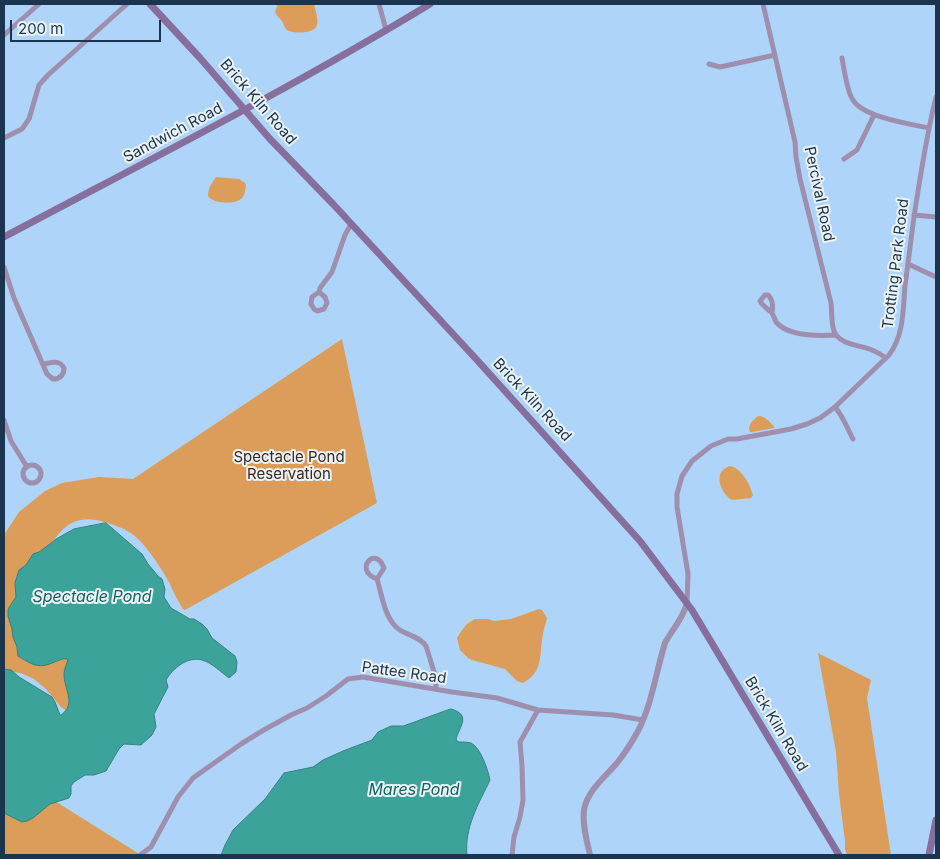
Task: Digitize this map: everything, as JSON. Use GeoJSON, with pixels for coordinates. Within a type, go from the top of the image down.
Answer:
{"type":"FeatureCollection","features":[{"type":"Feature","properties":{"kind":"main road","name":"Brick Kiln Road"},"geometry":{"type":"LineString","coordinates":[[150,4],[270,139],[640,541],[687,603],[839,855]]}},
{"type":"Feature","properties":{"kind":"main road","name":"Sandwich Road"},"geometry":{"type":"LineString","coordinates":[[4,237],[246,110],[429,4]]}},
{"type":"Feature","properties":{"kind":"main road"},"geometry":{"type":"LineString","coordinates":[[929,855],[936,820]]}},
{"type":"Feature","properties":{"kind":"street"},"geometry":{"type":"LineString","coordinates":[[4,35],[39,4]]}},
{"type":"Feature","properties":{"kind":"street"},"geometry":{"type":"LineString","coordinates":[[4,138],[22,128],[29,119],[39,85],[127,4]]}},
{"type":"Feature","properties":{"kind":"street"},"geometry":{"type":"LineString","coordinates":[[379,4],[386,30]]}},
{"type":"Feature","properties":{"kind":"street","name":"Percival Road"},"geometry":{"type":"LineString","coordinates":[[763,4],[795,142],[800,179],[831,303],[832,322],[836,334]]}},
{"type":"Feature","properties":{"kind":"street"},"geometry":{"type":"LineString","coordinates":[[709,64],[720,67],[775,55]]}},
{"type":"Feature","properties":{"kind":"street"},"geometry":{"type":"LineString","coordinates":[[842,58],[850,96],[857,106],[874,115],[929,128]]}},
{"type":"Feature","properties":{"kind":"street","name":"Trotting Park Road"},"geometry":{"type":"LineString","coordinates":[[687,603],[688,574],[677,507],[677,494],[682,476],[692,461],[711,446],[728,439],[791,429],[820,418],[835,407],[894,348],[902,322],[923,155],[936,97]]}},
{"type":"Feature","properties":{"kind":"street"},"geometry":{"type":"LineString","coordinates":[[844,159],[857,150],[874,115]]}},
{"type":"Feature","properties":{"kind":"street"},"geometry":{"type":"LineString","coordinates":[[914,215],[936,218]]}},
{"type":"Feature","properties":{"kind":"street"},"geometry":{"type":"LineString","coordinates":[[319,292],[332,272],[350,224]]}},
{"type":"Feature","properties":{"kind":"street"},"geometry":{"type":"LineString","coordinates":[[908,264],[936,277]]}},
{"type":"Feature","properties":{"kind":"street"},"geometry":{"type":"LineString","coordinates":[[4,267],[11,292],[43,364]]}},
{"type":"Feature","properties":{"kind":"street"},"geometry":{"type":"LineString","coordinates":[[772,313],[777,324],[783,328],[814,335],[836,334],[847,342],[874,350],[886,358]]}},
{"type":"Feature","properties":{"kind":"street"},"geometry":{"type":"LineString","coordinates":[[835,407],[841,413],[853,439]]}},
{"type":"Feature","properties":{"kind":"street"},"geometry":{"type":"LineString","coordinates":[[4,420],[11,441],[27,467]]}},
{"type":"Feature","properties":{"kind":"street"},"geometry":{"type":"LineString","coordinates":[[377,579],[388,616],[397,627],[426,646],[436,678],[436,689]]}},
{"type":"Feature","properties":{"kind":"street"},"geometry":{"type":"LineString","coordinates":[[590,855],[584,819],[587,801],[628,748],[643,720],[665,643],[685,611],[687,603]]}},
{"type":"Feature","properties":{"kind":"street","name":"Pattee Road"},"geometry":{"type":"LineString","coordinates":[[140,855],[151,846],[178,796],[194,778],[231,750],[291,714],[307,708],[348,679],[363,677],[497,698],[538,710],[643,720]]}},
{"type":"Feature","properties":{"kind":"street"},"geometry":{"type":"LineString","coordinates":[[512,855],[514,837],[523,800],[520,742],[538,710]]}},
{"type":"Feature","properties":{"kind":"green space"},"geometry":{"type":"Polygon","coordinates":[[[278,4],[314,4],[317,19],[316,27],[306,32],[288,31],[275,12],[278,4]]]}},
{"type":"Feature","properties":{"kind":"green space"},"geometry":{"type":"Polygon","coordinates":[[[216,177],[239,179],[245,183],[243,197],[230,203],[211,199],[208,196],[210,186],[216,177]]]}},
{"type":"Feature","properties":{"kind":"green space","name":"Spectacle Pond Reservation"},"geometry":{"type":"Polygon","coordinates":[[[342,339],[377,503],[185,610],[156,562],[135,536],[113,525],[92,519],[72,523],[58,535],[40,562],[75,652],[71,714],[61,707],[46,689],[34,679],[21,673],[4,671],[4,535],[19,512],[45,491],[62,483],[99,477],[133,479],[342,339]]]}},
{"type":"Feature","properties":{"kind":"green space"},"geometry":{"type":"Polygon","coordinates":[[[758,416],[767,420],[774,428],[750,432],[749,429],[752,421],[758,416]]]}},
{"type":"Feature","properties":{"kind":"green space"},"geometry":{"type":"Polygon","coordinates":[[[729,466],[737,469],[744,477],[753,495],[751,498],[732,500],[723,491],[719,479],[722,471],[729,466]]]}},
{"type":"Feature","properties":{"kind":"green space"},"geometry":{"type":"Polygon","coordinates":[[[539,609],[542,610],[547,618],[538,668],[530,679],[523,683],[517,681],[505,669],[472,660],[460,650],[457,638],[467,624],[475,619],[494,621],[511,619],[539,609]]]}},
{"type":"Feature","properties":{"kind":"green space"},"geometry":{"type":"Polygon","coordinates":[[[818,653],[871,680],[867,698],[891,855],[847,855],[836,752],[818,653]]]}},
{"type":"Feature","properties":{"kind":"green space"},"geometry":{"type":"Polygon","coordinates":[[[4,795],[50,798],[141,855],[4,855],[4,795]]]}},
{"type":"Feature","properties":{"kind":"water","name":"Spectacle Pond"},"geometry":{"type":"Polygon","coordinates":[[[106,523],[142,554],[148,564],[162,579],[165,589],[164,597],[171,608],[202,624],[212,638],[235,656],[237,662],[236,672],[229,678],[209,663],[197,659],[181,664],[166,680],[168,687],[154,714],[156,727],[152,735],[141,745],[124,744],[106,771],[94,775],[85,775],[71,786],[69,798],[50,804],[33,818],[22,822],[4,813],[4,669],[11,670],[52,697],[61,715],[66,710],[69,701],[64,674],[68,659],[39,666],[18,656],[8,616],[8,609],[16,597],[15,583],[19,570],[26,565],[33,554],[74,529],[106,523]]]}},
{"type":"Feature","properties":{"kind":"water","name":"Mares Pond"},"geometry":{"type":"Polygon","coordinates":[[[451,709],[458,712],[463,718],[456,740],[471,743],[478,749],[486,765],[490,780],[470,825],[467,855],[221,855],[233,830],[265,799],[284,773],[313,767],[323,760],[372,740],[378,732],[391,726],[403,726],[451,709]]]}}]}
